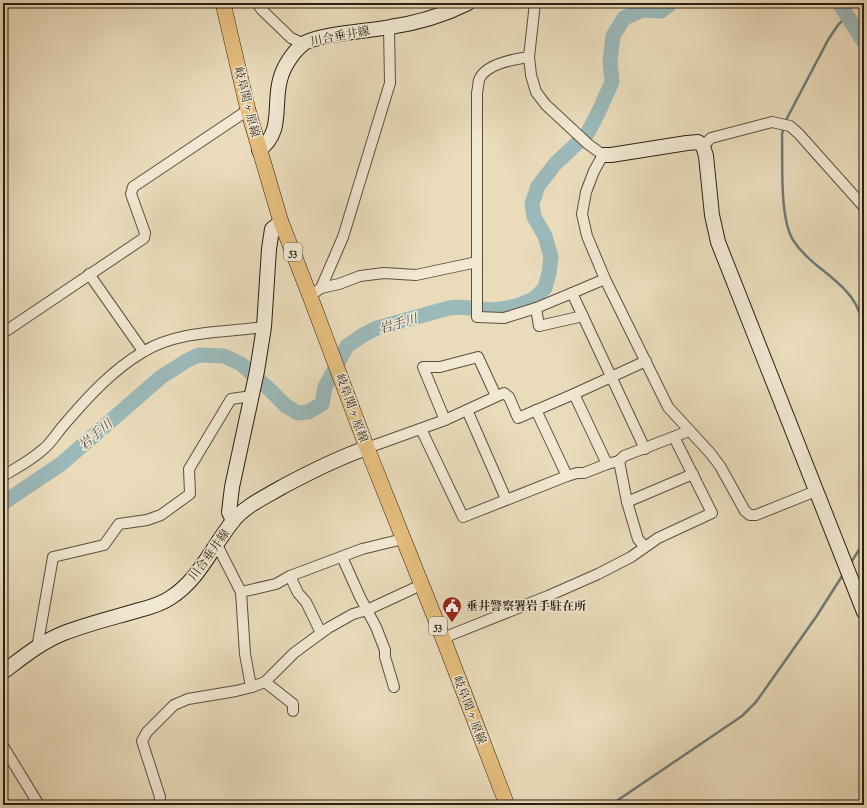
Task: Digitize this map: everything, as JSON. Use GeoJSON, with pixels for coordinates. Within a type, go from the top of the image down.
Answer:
{"type":"FeatureCollection","features":[{"type":"Feature","properties":{"kind":"main road","name":"岐阜関ヶ原線"},"geometry":{"type":"LineString","coordinates":[[223,3],[248,110],[281,222],[316,292],[331,352],[367,448],[443,638],[507,805]]}},
{"type":"Feature","properties":{"kind":"street"},"geometry":{"type":"LineString","coordinates":[[257,3],[262,10],[291,38],[304,44]]}},
{"type":"Feature","properties":{"kind":"street","name":"川合垂井線"},"geometry":{"type":"LineString","coordinates":[[259,150],[267,144],[273,135],[280,80],[283,69],[293,55],[304,44],[328,36],[390,28],[440,15],[468,3]]}},
{"type":"Feature","properties":{"kind":"street"},"geometry":{"type":"LineString","coordinates":[[535,3],[529,57],[530,75],[536,92],[546,105],[588,144],[603,155],[698,142],[704,146],[712,214],[718,242],[864,612]]}},
{"type":"Feature","properties":{"kind":"street"},"geometry":{"type":"LineString","coordinates":[[316,292],[343,237],[390,83],[390,28]]}},
{"type":"Feature","properties":{"kind":"street"},"geometry":{"type":"LineString","coordinates":[[529,57],[510,60],[487,70],[479,80],[477,100],[477,318],[504,318],[536,308],[605,278]]}},
{"type":"Feature","properties":{"kind":"street"},"geometry":{"type":"LineString","coordinates":[[3,333],[144,238],[145,233],[131,194],[133,187],[248,110]]}},
{"type":"Feature","properties":{"kind":"street"},"geometry":{"type":"LineString","coordinates":[[704,146],[711,138],[772,122],[785,124],[799,134],[864,207]]}},
{"type":"Feature","properties":{"kind":"street"},"geometry":{"type":"LineString","coordinates":[[603,155],[594,171],[586,192],[582,214],[587,236],[605,278],[668,407],[711,454],[720,466],[744,511],[750,515],[756,515],[816,492]]}},
{"type":"Feature","properties":{"kind":"street"},"geometry":{"type":"LineString","coordinates":[[233,521],[229,512],[232,487],[253,394],[264,327],[269,249],[272,229],[281,222]]}},
{"type":"Feature","properties":{"kind":"street"},"geometry":{"type":"LineString","coordinates":[[316,292],[360,276],[384,273],[416,275],[477,262]]}},
{"type":"Feature","properties":{"kind":"street"},"geometry":{"type":"LineString","coordinates":[[89,274],[143,351]]}},
{"type":"Feature","properties":{"kind":"street"},"geometry":{"type":"LineString","coordinates":[[572,293],[645,449]]}},
{"type":"Feature","properties":{"kind":"street"},"geometry":{"type":"LineString","coordinates":[[536,308],[539,326],[583,316]]}},
{"type":"Feature","properties":{"kind":"street"},"geometry":{"type":"LineString","coordinates":[[3,476],[42,451],[63,426],[114,373],[143,351],[185,335],[226,330],[247,330],[264,327]]}},
{"type":"Feature","properties":{"kind":"street"},"geometry":{"type":"LineString","coordinates":[[445,420],[423,367],[440,367],[478,357],[496,396]]}},
{"type":"Feature","properties":{"kind":"street"},"geometry":{"type":"LineString","coordinates":[[367,448],[445,420],[504,393],[509,397],[518,418],[646,361]]}},
{"type":"Feature","properties":{"kind":"street"},"geometry":{"type":"LineString","coordinates":[[37,648],[53,557],[104,545],[119,524],[147,520],[161,515],[190,494],[189,469],[231,399],[253,394]]}},
{"type":"Feature","properties":{"kind":"street"},"geometry":{"type":"LineString","coordinates":[[574,394],[607,464]]}},
{"type":"Feature","properties":{"kind":"street"},"geometry":{"type":"LineString","coordinates":[[467,410],[506,500]]}},
{"type":"Feature","properties":{"kind":"street"},"geometry":{"type":"LineString","coordinates":[[536,410],[567,476]]}},
{"type":"Feature","properties":{"kind":"street"},"geometry":{"type":"LineString","coordinates":[[421,428],[463,517],[567,476],[577,473],[584,473],[619,461],[624,456],[689,431]]}},
{"type":"Feature","properties":{"kind":"street"},"geometry":{"type":"LineString","coordinates":[[443,638],[548,596],[598,574],[631,557],[644,546],[658,538],[712,513],[674,438]]}},
{"type":"Feature","properties":{"kind":"street","name":"川合垂井線"},"geometry":{"type":"LineString","coordinates":[[3,672],[50,639],[65,632],[149,607],[170,599],[186,586],[199,571],[233,521],[246,509],[262,498],[317,468],[367,448]]}},
{"type":"Feature","properties":{"kind":"street"},"geometry":{"type":"LineString","coordinates":[[619,461],[627,502],[638,539],[644,546]]}},
{"type":"Feature","properties":{"kind":"street"},"geometry":{"type":"LineString","coordinates":[[627,502],[693,474]]}},
{"type":"Feature","properties":{"kind":"street"},"geometry":{"type":"LineString","coordinates":[[241,592],[276,584],[290,576],[362,549],[403,539]]}},
{"type":"Feature","properties":{"kind":"street"},"geometry":{"type":"LineString","coordinates":[[216,545],[241,592],[245,654],[252,687]]}},
{"type":"Feature","properties":{"kind":"street"},"geometry":{"type":"LineString","coordinates":[[342,557],[376,627],[385,650],[385,657],[394,687]]}},
{"type":"Feature","properties":{"kind":"street"},"geometry":{"type":"LineString","coordinates":[[290,576],[298,593],[306,602],[321,633]]}},
{"type":"Feature","properties":{"kind":"street"},"geometry":{"type":"LineString","coordinates":[[159,805],[160,797],[142,741],[147,732],[174,705],[188,699],[236,691],[265,682],[294,653],[321,633],[353,614],[367,610],[421,585]]}},
{"type":"Feature","properties":{"kind":"street"},"geometry":{"type":"LineString","coordinates":[[265,682],[293,704],[293,711]]}},
{"type":"Feature","properties":{"kind":"street"},"geometry":{"type":"LineString","coordinates":[[3,746],[39,805]]}},
{"type":"Feature","properties":{"kind":"waterway","name":"岩手川"},"geometry":{"type":"LineString","coordinates":[[3,503],[61,464],[161,377],[199,355],[224,356],[241,364],[286,406],[298,413],[308,412],[322,404],[325,387],[347,346],[363,335],[377,328],[449,308],[457,307],[495,310],[517,306],[534,299],[545,288],[551,257],[545,236],[534,217],[532,204],[538,186],[556,163],[587,134],[598,113],[612,82],[610,62],[613,36],[624,18],[643,10],[661,11],[670,3]]}},
{"type":"Feature","properties":{"kind":"waterway"},"geometry":{"type":"LineString","coordinates":[[839,3],[864,42]]}},
{"type":"Feature","properties":{"kind":"waterway"},"geometry":{"type":"LineString","coordinates":[[785,122],[828,40],[838,25],[847,16]]}},
{"type":"Feature","properties":{"kind":"waterway"},"geometry":{"type":"LineString","coordinates":[[784,127],[782,134],[784,203],[789,230],[793,240],[811,261],[849,294],[864,323]]}},
{"type":"Feature","properties":{"kind":"waterway"},"geometry":{"type":"LineString","coordinates":[[850,564],[864,542]]}},
{"type":"Feature","properties":{"kind":"waterway"},"geometry":{"type":"LineString","coordinates":[[609,805],[742,716],[756,702],[816,617],[844,573]]}},
{"type":"Feature","properties":{"kind":"place","name":"垂井警察署岩手駐在所"},"geometry":{"type":"Point","coordinates":[452,623]}}]}
